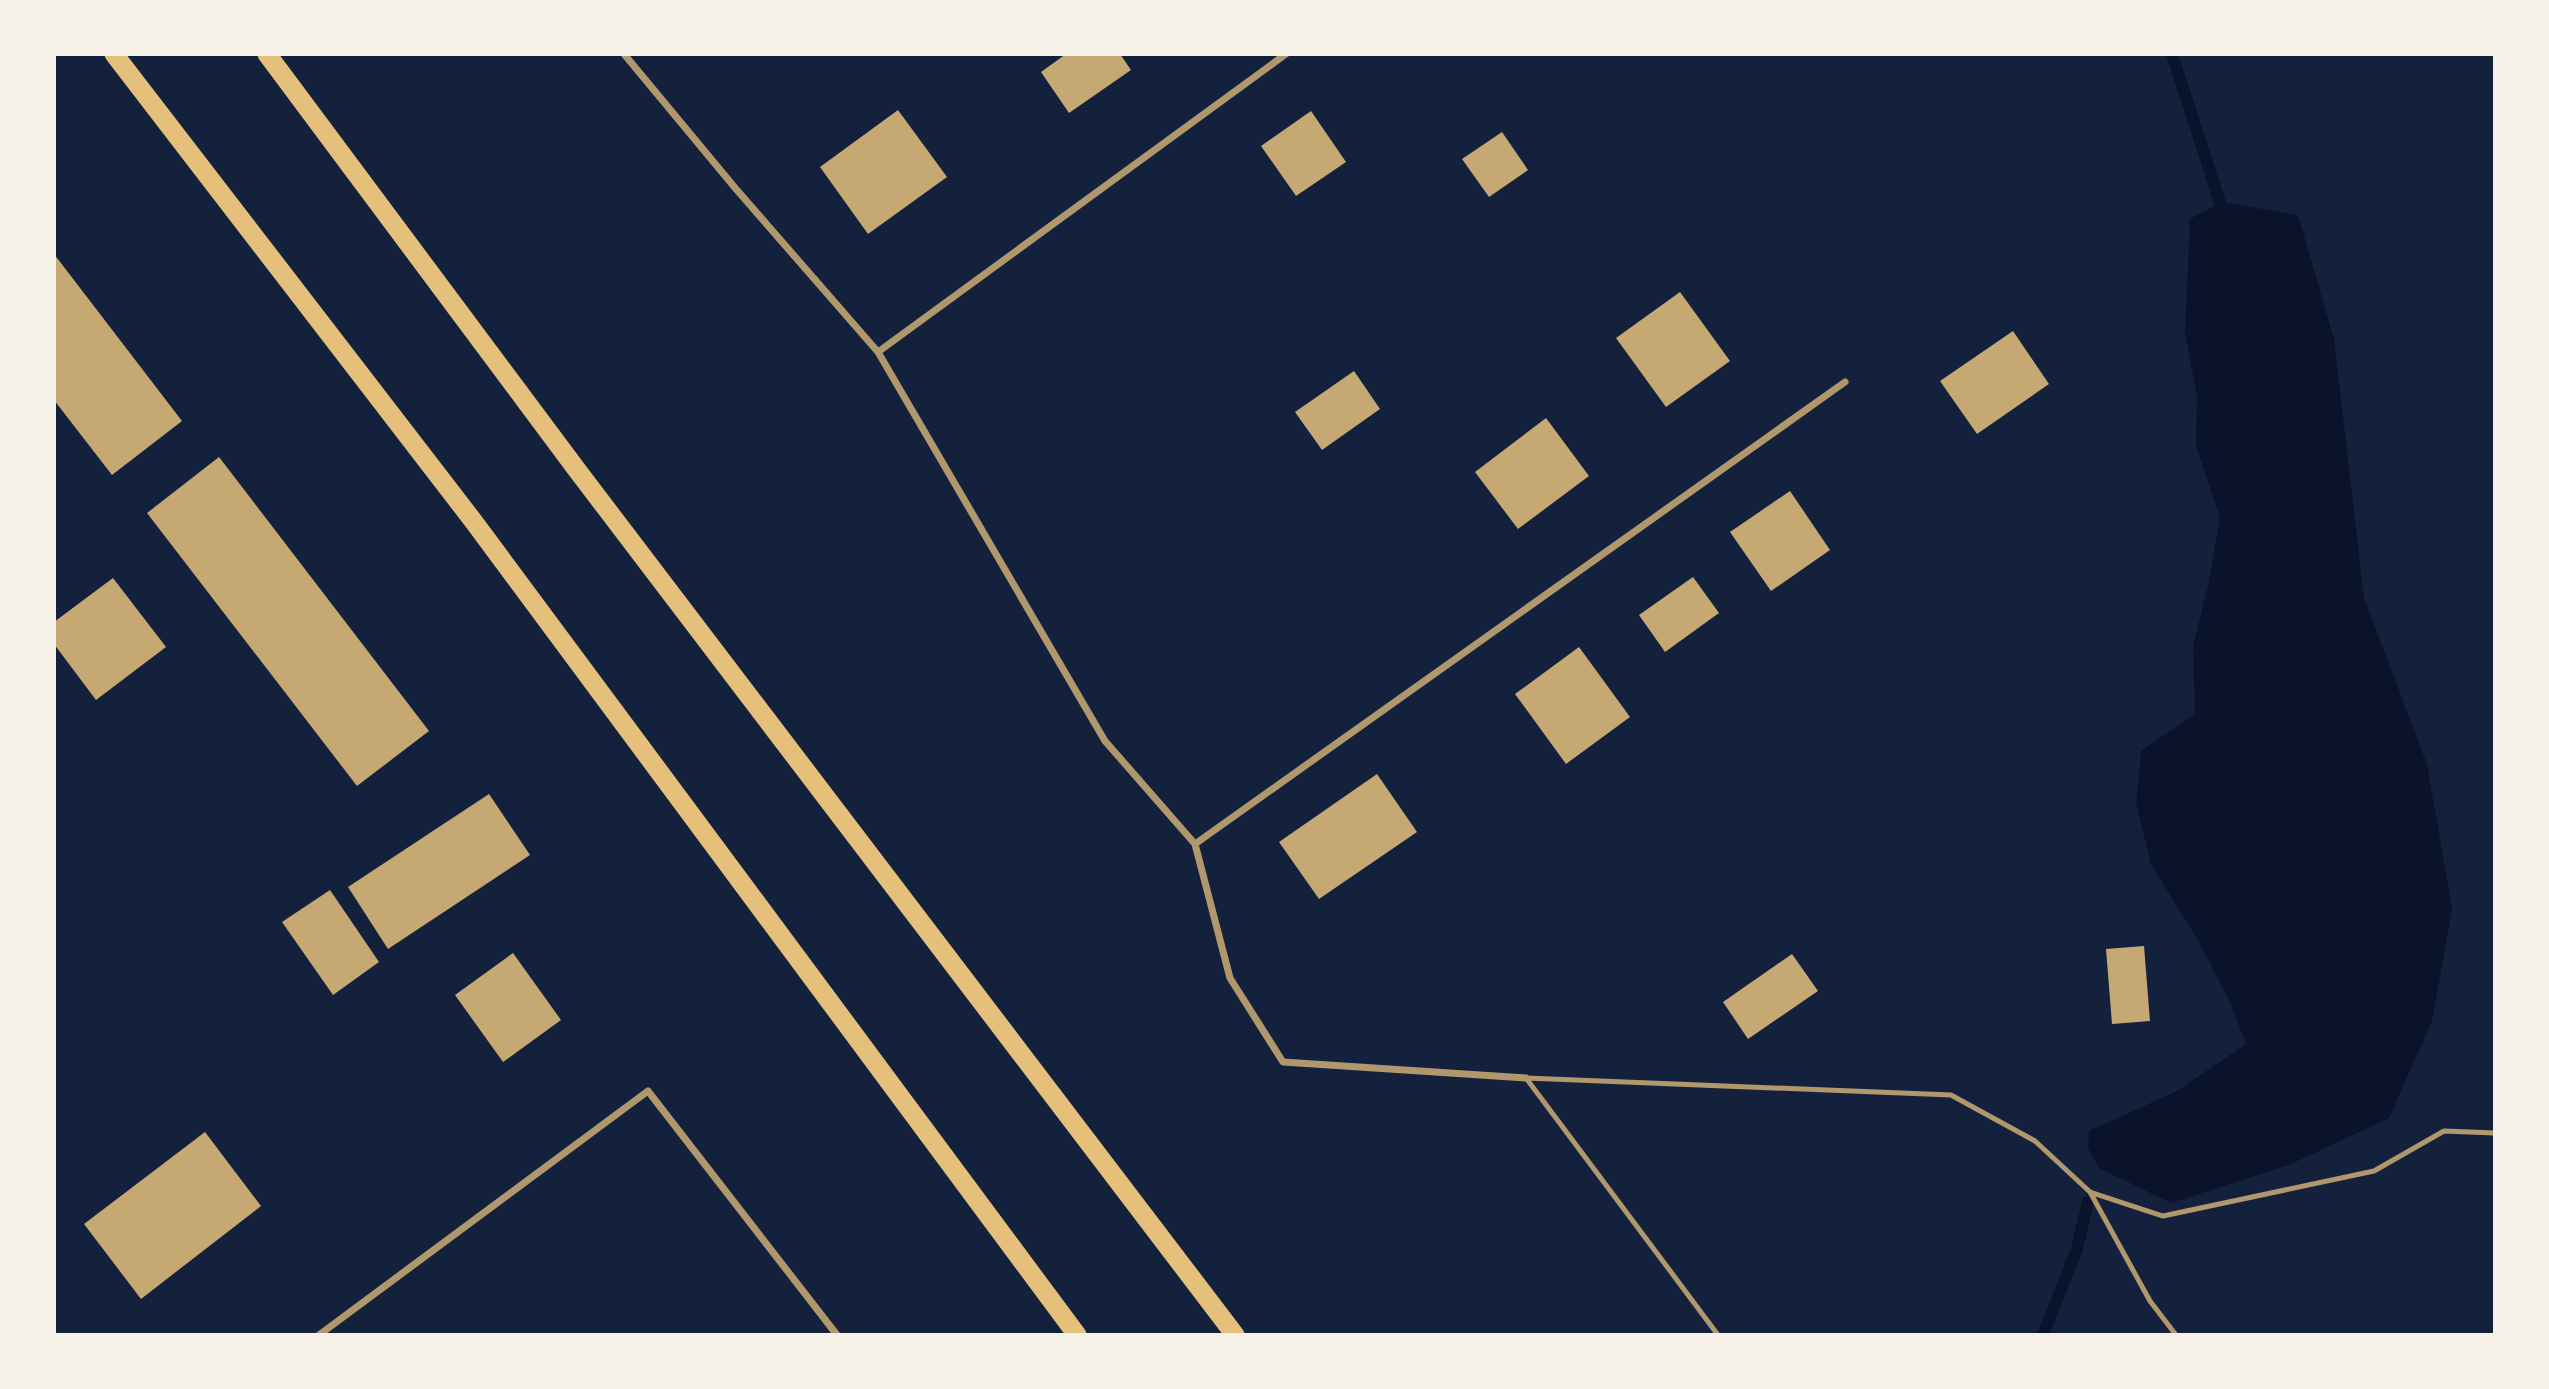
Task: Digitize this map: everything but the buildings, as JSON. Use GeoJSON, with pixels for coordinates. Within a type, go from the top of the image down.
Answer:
{"type":"FeatureCollection","features":[{"type":"Feature","properties":{"kind":"highway"},"geometry":{"type":"LineString","coordinates":[[114,54],[474,522],[1077,1335]]}},
{"type":"Feature","properties":{"kind":"highway"},"geometry":{"type":"LineString","coordinates":[[267,54],[576,470],[1235,1335]]}},
{"type":"Feature","properties":{"kind":"street"},"geometry":{"type":"LineString","coordinates":[[624,54],[736,189],[878,352],[1105,741],[1195,844],[1230,978],[1283,1062],[1526,1078]]}},
{"type":"Feature","properties":{"kind":"street"},"geometry":{"type":"LineString","coordinates":[[878,352],[1286,54]]}},
{"type":"Feature","properties":{"kind":"street"},"geometry":{"type":"LineString","coordinates":[[1195,844],[1845,382]]}},
{"type":"Feature","properties":{"kind":"street"},"geometry":{"type":"LineString","coordinates":[[319,1335],[648,1091],[836,1335]]}},
{"type":"Feature","properties":{"kind":"lane"},"geometry":{"type":"LineString","coordinates":[[1526,1078],[1951,1095],[2035,1141],[2090,1192],[2150,1301],[2176,1335]]}},
{"type":"Feature","properties":{"kind":"lane"},"geometry":{"type":"LineString","coordinates":[[1526,1078],[1718,1335]]}},
{"type":"Feature","properties":{"kind":"lane"},"geometry":{"type":"LineString","coordinates":[[2090,1192],[2163,1216],[2374,1171],[2444,1131],[2494,1134]]}},
{"type":"Feature","properties":{"kind":"water"},"geometry":{"type":"Polygon","coordinates":[[[2221,202],[2298,215],[2334,339],[2364,598],[2427,764],[2452,909],[2432,1021],[2389,1118],[2289,1165],[2171,1203],[2099,1168],[2088,1148],[2089,1131],[2177,1091],[2246,1044],[2230,1002],[2199,942],[2151,864],[2136,803],[2141,751],[2195,714],[2193,647],[2220,518],[2196,445],[2197,395],[2185,334],[2190,219],[2221,202]]]}},
{"type":"Feature","properties":{"kind":"waterway"},"geometry":{"type":"LineString","coordinates":[[2172,54],[2225,218]]}},
{"type":"Feature","properties":{"kind":"waterway"},"geometry":{"type":"LineString","coordinates":[[2043,1335],[2077,1249],[2088,1201]]}}]}
